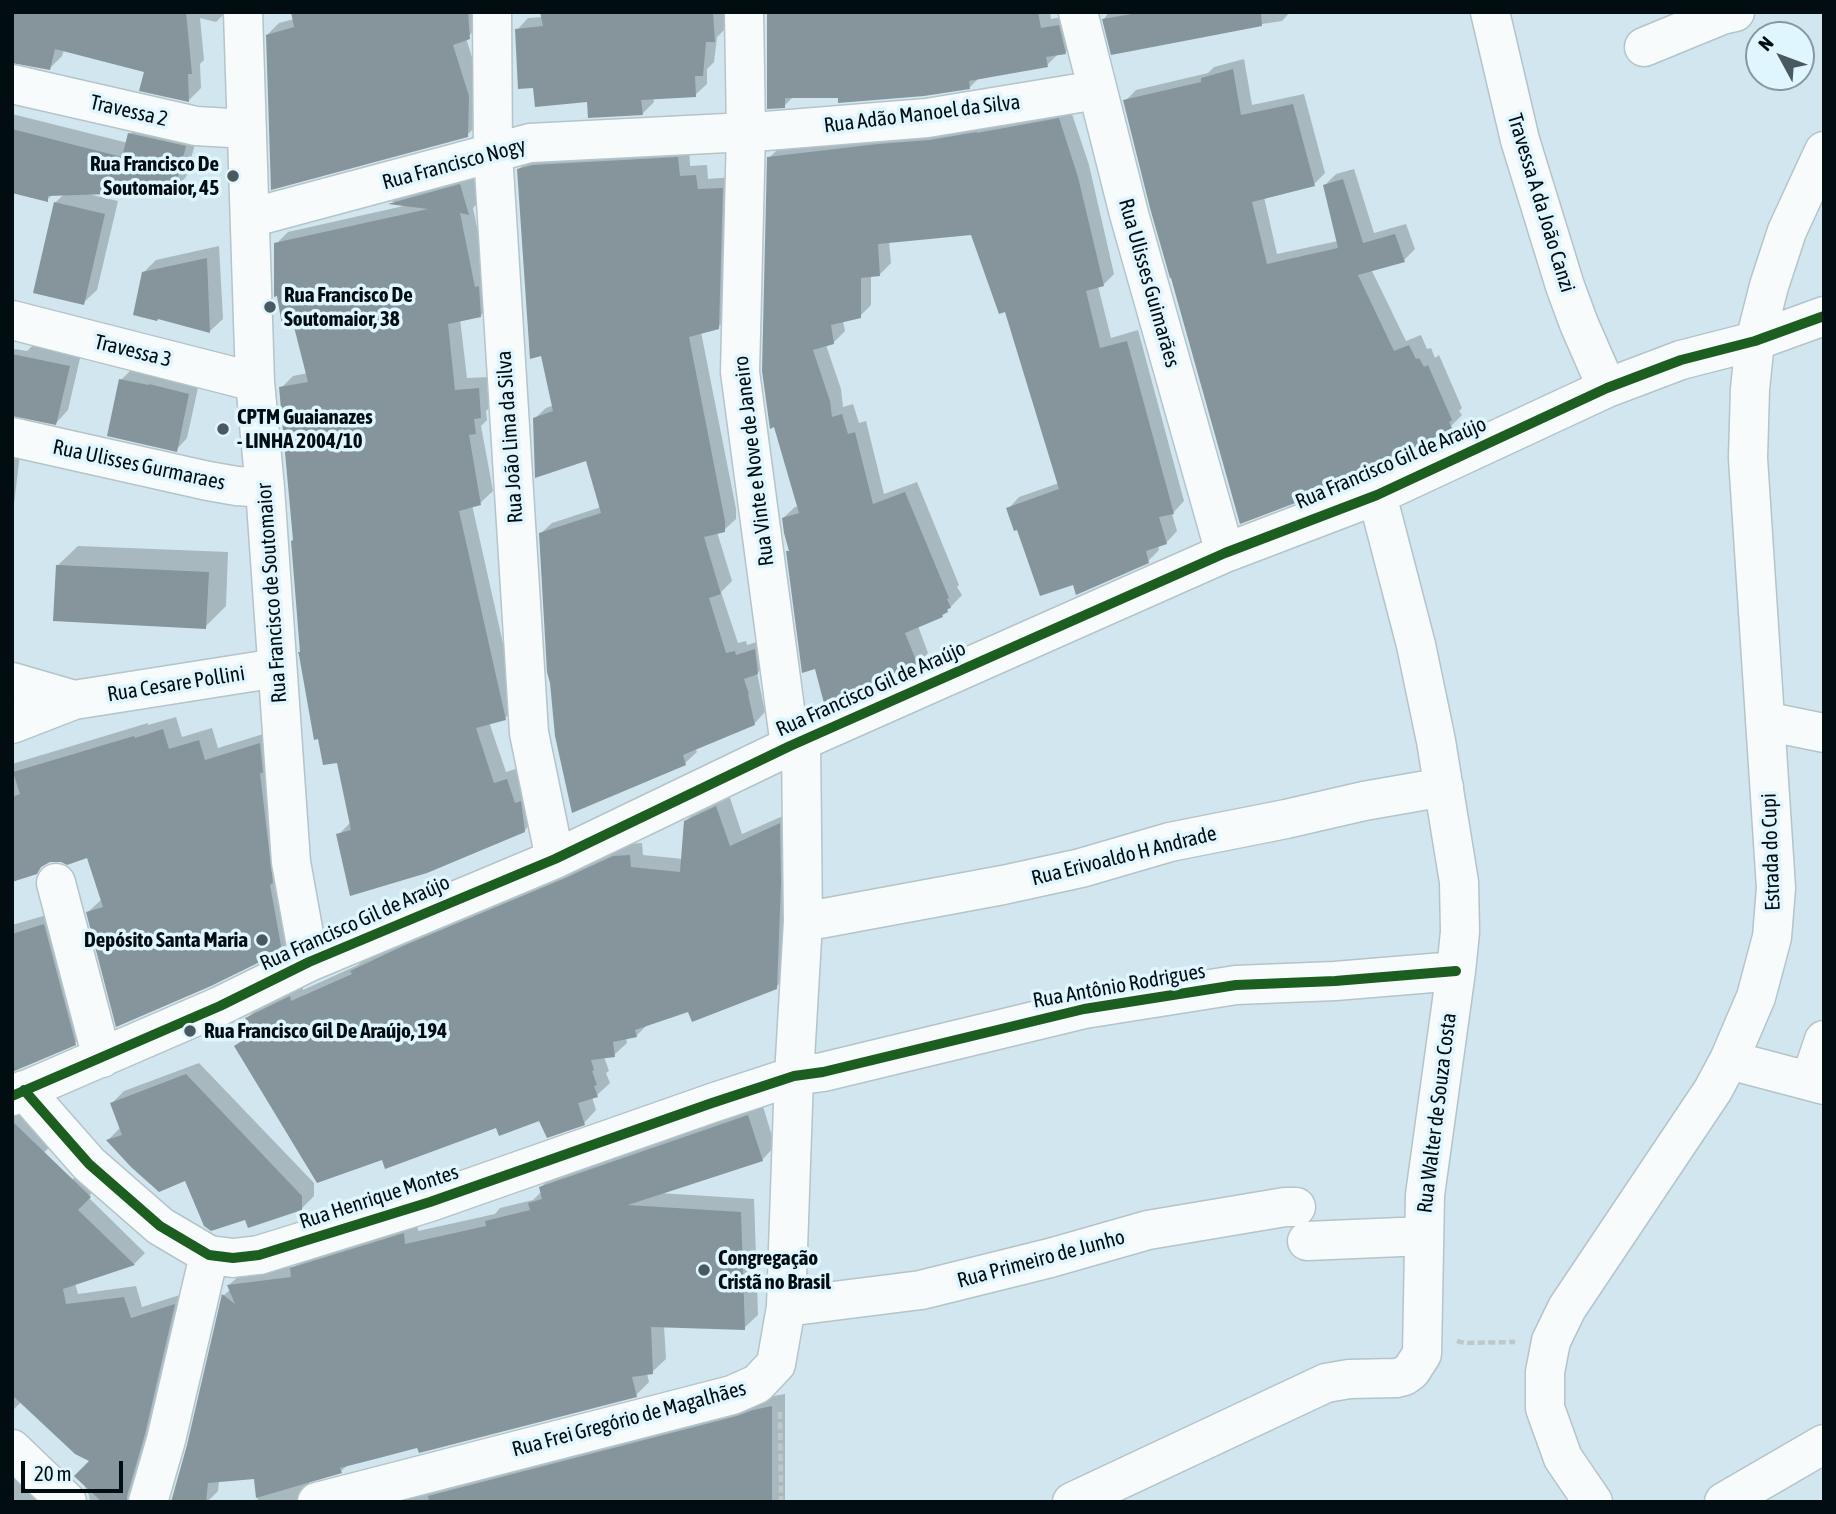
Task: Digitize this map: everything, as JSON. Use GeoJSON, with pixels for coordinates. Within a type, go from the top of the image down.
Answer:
{"type":"FeatureCollection","features":[{"type":"Feature","properties":{"kind":"street","name":"Rua Francisco de Soutomaior"},"geometry":{"type":"LineString","coordinates":[[243,12],[255,382],[291,862],[309,961]]}},
{"type":"Feature","properties":{"kind":"street","name":"Rua João Lima da Silva"},"geometry":{"type":"LineString","coordinates":[[492,12],[493,153],[528,733],[555,859]]}},
{"type":"Feature","properties":{"kind":"street","name":"Rua Vinte e Nove de Janeiro"},"geometry":{"type":"LineString","coordinates":[[744,12],[746,132],[740,372],[796,744]]}},
{"type":"Feature","properties":{"kind":"street","name":"Rua Ulisses Guimarães"},"geometry":{"type":"LineString","coordinates":[[1078,12],[1129,214],[1225,553]]}},
{"type":"Feature","properties":{"kind":"street","name":"Travessa A da João Canzi"},"geometry":{"type":"LineString","coordinates":[[1490,12],[1520,140],[1561,272],[1579,324],[1607,388]]}},
{"type":"Feature","properties":{"kind":"street"},"geometry":{"type":"LineString","coordinates":[[1644,47],[1735,12]]}},
{"type":"Feature","properties":{"kind":"street","name":"Travessa 2"},"geometry":{"type":"LineString","coordinates":[[12,84],[196,126],[247,129]]}},
{"type":"Feature","properties":{"kind":"street","name":"Rua Adão Manoel da Silva"},"geometry":{"type":"LineString","coordinates":[[746,132],[927,118],[1097,90]]}},
{"type":"Feature","properties":{"kind":"street","name":"Rua Francisco Nogy"},"geometry":{"type":"LineString","coordinates":[[250,218],[530,143],[746,132]]}},
{"type":"Feature","properties":{"kind":"street","name":"Estrada do Cupi"},"geometry":{"type":"LineString","coordinates":[[1593,1502],[1563,1458],[1545,1408],[1545,1372],[1551,1341],[1567,1308],[1713,1090],[1756,997],[1772,937],[1776,888],[1748,458],[1750,389],[1755,341],[1769,286],[1787,231],[1824,151]]}},
{"type":"Feature","properties":{"kind":"street","name":"Rua Francisco Gil de Araújo"},"geometry":{"type":"LineString","coordinates":[[18,1093],[220,1006],[309,961],[555,859],[796,744],[1225,553],[1377,495],[1607,388],[1681,360],[1755,341],[1824,316]]}},
{"type":"Feature","properties":{"kind":"street","name":"Travessa 3"},"geometry":{"type":"LineString","coordinates":[[12,320],[255,382]]}},
{"type":"Feature","properties":{"kind":"street","name":"Rua Ulisses Gurmaraes"},"geometry":{"type":"LineString","coordinates":[[12,437],[208,481],[265,488]]}},
{"type":"Feature","properties":{"kind":"street","name":"Rua Walter de Souza Costa"},"geometry":{"type":"LineString","coordinates":[[1072,1502],[1326,1383],[1404,1376],[1411,1371],[1422,1354],[1424,1195],[1456,971],[1460,932],[1459,882],[1444,787],[1416,645],[1377,495]]}},
{"type":"Feature","properties":{"kind":"street","name":"Rua Cesare Pollini"},"geometry":{"type":"LineString","coordinates":[[12,724],[75,700],[277,668]]}},
{"type":"Feature","properties":{"kind":"street","name":"Rua Cesare Pollini"},"geometry":{"type":"LineString","coordinates":[[12,682],[75,700]]}},
{"type":"Feature","properties":{"kind":"street"},"geometry":{"type":"LineString","coordinates":[[1765,721],[1824,733]]}},
{"type":"Feature","properties":{"kind":"street"},"geometry":{"type":"LineString","coordinates":[[776,1364],[786,1307],[793,1076],[803,922],[796,744]]}},
{"type":"Feature","properties":{"kind":"street","name":"Rua Erivoaldo H Andrade"},"geometry":{"type":"LineString","coordinates":[[803,922],[1016,882],[1081,868],[1170,842],[1444,787]]}},
{"type":"Feature","properties":{"kind":"street"},"geometry":{"type":"LineString","coordinates":[[56,883],[102,1058]]}},
{"type":"Feature","properties":{"kind":"street","name":"Rua Antônio Rodrigues"},"geometry":{"type":"LineString","coordinates":[[793,1076],[823,1072],[1112,1004],[1236,985],[1335,981],[1456,971]]}},
{"type":"Feature","properties":{"kind":"street"},"geometry":{"type":"LineString","coordinates":[[1729,1060],[1817,1083],[1824,1040]]}},
{"type":"Feature","properties":{"kind":"street","name":"Rua Henrique Montes"},"geometry":{"type":"LineString","coordinates":[[18,1093],[89,1164],[160,1226],[209,1255],[233,1258],[259,1255],[430,1202],[793,1076]]}},
{"type":"Feature","properties":{"kind":"street","name":"Rua Primeiro de Junho"},"geometry":{"type":"LineString","coordinates":[[786,1307],[921,1290],[1148,1230],[1259,1211],[1301,1224],[1424,1236]]}},
{"type":"Feature","properties":{"kind":"street"},"geometry":{"type":"LineString","coordinates":[[148,1502],[166,1440],[209,1255]]}},
{"type":"Feature","properties":{"kind":"street","name":"Rua Frei Gregório de Magalhães"},"geometry":{"type":"LineString","coordinates":[[317,1502],[732,1395],[757,1384],[776,1364]]}},
{"type":"Feature","properties":{"kind":"street"},"geometry":{"type":"LineString","coordinates":[[12,1449],[67,1502]]}},
{"type":"Feature","properties":{"kind":"street"},"geometry":{"type":"LineString","coordinates":[[1724,1502],[1819,1455]]}},
{"type":"Feature","properties":{"kind":"path"},"geometry":{"type":"LineString","coordinates":[[1422,1338],[1441,1336],[1464,1343],[1551,1341]]}},
{"type":"Feature","properties":{"kind":"path"},"geometry":{"type":"LineString","coordinates":[[776,1364],[781,1417],[782,1502]]}},
{"type":"Feature","properties":{"kind":"building"},"geometry":{"type":"Polygon","coordinates":[[[12,12],[186,12],[192,74],[188,74],[189,102],[139,91],[144,72],[55,49],[50,70],[12,63],[12,12]]]}},
{"type":"Feature","properties":{"kind":"building"},"geometry":{"type":"Polygon","coordinates":[[[291,12],[468,12],[470,39],[453,45],[469,96],[468,137],[271,190],[266,35],[294,27],[291,12]]]}},
{"type":"Feature","properties":{"kind":"building"},"geometry":{"type":"Polygon","coordinates":[[[540,12],[713,12],[715,42],[706,42],[703,76],[695,76],[696,97],[641,100],[643,115],[588,118],[587,102],[535,107],[533,88],[518,89],[515,29],[543,26],[540,12]]]}},
{"type":"Feature","properties":{"kind":"building"},"geometry":{"type":"Polygon","coordinates":[[[767,12],[1038,12],[1041,28],[1059,25],[1066,54],[1046,57],[1048,67],[969,81],[970,89],[924,96],[838,103],[838,98],[785,98],[785,108],[767,109],[767,12]]]}},
{"type":"Feature","properties":{"kind":"building"},"geometry":{"type":"Polygon","coordinates":[[[1144,12],[1261,12],[1262,26],[1111,55],[1102,19],[1144,12]]]}},
{"type":"Feature","properties":{"kind":"building"},"geometry":{"type":"Polygon","coordinates":[[[1233,69],[1241,115],[1293,104],[1315,186],[1252,202],[1267,264],[1338,248],[1323,185],[1343,179],[1363,243],[1395,234],[1405,262],[1358,275],[1394,351],[1409,345],[1416,359],[1419,358],[1424,367],[1428,365],[1452,420],[1449,422],[1452,428],[1405,453],[1339,482],[1340,486],[1240,524],[1150,208],[1123,100],[1201,82],[1201,78],[1233,69]]]}},
{"type":"Feature","properties":{"kind":"building"},"geometry":{"type":"Polygon","coordinates":[[[1059,118],[1078,177],[1104,286],[1086,291],[1100,348],[1127,341],[1174,514],[1159,517],[1167,544],[1146,551],[1149,563],[1076,595],[1073,585],[1040,596],[1017,530],[1014,531],[1006,508],[1059,489],[1005,312],[999,314],[971,235],[878,244],[880,276],[861,278],[861,318],[831,325],[834,344],[813,350],[830,401],[832,417],[842,414],[848,434],[855,432],[873,504],[905,492],[951,608],[947,609],[948,612],[942,615],[943,617],[905,633],[918,665],[825,707],[815,669],[802,673],[786,551],[789,551],[782,518],[799,513],[774,427],[770,429],[762,371],[767,157],[930,140],[1059,118]]]}},
{"type":"Feature","properties":{"kind":"building"},"geometry":{"type":"Polygon","coordinates":[[[12,129],[122,157],[128,133],[186,146],[174,192],[127,193],[111,190],[110,194],[48,196],[48,202],[12,193],[12,129]]]}},
{"type":"Feature","properties":{"kind":"building"},"geometry":{"type":"Polygon","coordinates":[[[678,157],[680,176],[696,175],[698,189],[723,188],[719,329],[689,337],[725,521],[725,532],[704,537],[721,594],[709,598],[726,653],[735,651],[736,655],[755,649],[758,674],[744,679],[755,725],[683,755],[686,765],[572,813],[555,736],[547,672],[539,533],[601,513],[586,461],[535,478],[533,418],[553,411],[541,356],[530,359],[517,169],[533,165],[678,157]]]}},
{"type":"Feature","properties":{"kind":"building"},"geometry":{"type":"Polygon","coordinates":[[[460,184],[469,215],[460,213],[475,287],[479,286],[481,317],[448,324],[455,390],[479,388],[481,418],[474,419],[476,434],[469,435],[481,505],[459,511],[506,720],[476,728],[494,783],[507,779],[515,803],[521,801],[525,832],[427,873],[350,896],[336,834],[351,830],[337,763],[323,765],[318,739],[314,740],[298,652],[293,540],[279,387],[308,382],[293,323],[282,325],[277,296],[274,297],[274,243],[428,209],[388,204],[460,184]]]}},
{"type":"Feature","properties":{"kind":"building"},"geometry":{"type":"Polygon","coordinates":[[[54,202],[105,214],[84,305],[33,293],[54,202]]]}},
{"type":"Feature","properties":{"kind":"building"},"geometry":{"type":"Polygon","coordinates":[[[207,258],[210,333],[133,315],[142,272],[207,258]]]}},
{"type":"Feature","properties":{"kind":"building"},"geometry":{"type":"Polygon","coordinates":[[[12,354],[70,366],[56,425],[12,416],[12,354]]]}},
{"type":"Feature","properties":{"kind":"building"},"geometry":{"type":"Polygon","coordinates":[[[119,379],[189,394],[177,452],[107,436],[119,379]]]}},
{"type":"Feature","properties":{"kind":"building"},"geometry":{"type":"Polygon","coordinates":[[[56,565],[209,572],[206,629],[53,621],[56,565]]]}},
{"type":"Feature","properties":{"kind":"building"},"geometry":{"type":"Polygon","coordinates":[[[163,729],[169,749],[199,740],[205,760],[260,743],[263,773],[260,773],[273,883],[270,885],[282,951],[211,986],[116,1027],[86,912],[103,907],[87,858],[67,865],[50,862],[41,867],[37,874],[12,882],[12,797],[20,794],[13,772],[163,729]]]}},
{"type":"Feature","properties":{"kind":"building"},"geometry":{"type":"Polygon","coordinates":[[[716,806],[730,846],[780,823],[777,989],[692,1022],[688,1012],[635,1030],[637,1037],[613,1042],[615,1057],[591,1060],[598,1097],[578,1103],[585,1125],[547,1138],[539,1121],[499,1136],[496,1128],[385,1169],[382,1160],[317,1183],[234,1046],[254,1033],[245,1018],[290,996],[291,1001],[352,974],[350,971],[403,946],[613,856],[630,855],[631,867],[680,872],[684,821],[716,806]]]}},
{"type":"Feature","properties":{"kind":"building"},"geometry":{"type":"Polygon","coordinates":[[[44,924],[76,1045],[12,1072],[12,934],[44,924]]]}},
{"type":"Feature","properties":{"kind":"building"},"geometry":{"type":"Polygon","coordinates":[[[186,1074],[302,1196],[302,1210],[248,1228],[245,1220],[211,1231],[204,1226],[185,1181],[159,1192],[106,1140],[122,1135],[110,1103],[186,1074]]]}},
{"type":"Feature","properties":{"kind":"building"},"geometry":{"type":"Polygon","coordinates":[[[748,1115],[763,1161],[628,1205],[741,1212],[745,1330],[651,1327],[653,1374],[632,1377],[637,1397],[419,1453],[417,1448],[340,1468],[342,1473],[256,1498],[254,1479],[208,1483],[206,1502],[171,1502],[222,1294],[235,1304],[227,1285],[291,1277],[290,1268],[404,1233],[405,1244],[486,1226],[485,1221],[530,1210],[528,1203],[542,1199],[539,1187],[748,1115]]]}},
{"type":"Feature","properties":{"kind":"building"},"geometry":{"type":"Polygon","coordinates":[[[12,1121],[91,1197],[78,1210],[135,1265],[63,1289],[66,1304],[124,1297],[131,1318],[175,1304],[127,1502],[102,1502],[74,1476],[89,1461],[75,1454],[12,1395],[12,1121]]]}},
{"type":"Feature","properties":{"kind":"building"},"geometry":{"type":"Polygon","coordinates":[[[772,1406],[772,1502],[429,1502],[428,1496],[772,1406]]]}},
{"type":"Feature","properties":{"kind":"cycle path"},"geometry":{"type":"LineString","coordinates":[[12,1096],[220,1006],[309,962],[555,859],[790,746],[1225,553],[1377,495],[1607,388],[1681,360],[1755,341],[1824,316]]}},
{"type":"Feature","properties":{"kind":"cycle path"},"geometry":{"type":"LineString","coordinates":[[24,1090],[89,1164],[160,1226],[209,1255],[233,1258],[259,1255],[430,1202],[794,1076],[823,1072],[1084,1009],[1236,985],[1335,981],[1456,971]]}},
{"type":"Feature","properties":{"kind":"place","name":"Rua Francisco De Soutomaior, 45"},"geometry":{"type":"Point","coordinates":[233,176]}},
{"type":"Feature","properties":{"kind":"place","name":"Rua Francisco De Soutomaior, 38"},"geometry":{"type":"Point","coordinates":[270,307]}},
{"type":"Feature","properties":{"kind":"place","name":"CPTM Guaianazes - LINHA 2004/10"},"geometry":{"type":"Point","coordinates":[223,429]}},
{"type":"Feature","properties":{"kind":"place","name":"Depósito Santa Maria"},"geometry":{"type":"Point","coordinates":[262,940]}},
{"type":"Feature","properties":{"kind":"place","name":"Rua Francisco Gil De Araújo, 194"},"geometry":{"type":"Point","coordinates":[190,1031]}},
{"type":"Feature","properties":{"kind":"place","name":"Congregação Cristã no Brasil"},"geometry":{"type":"Point","coordinates":[704,1270]}}]}
